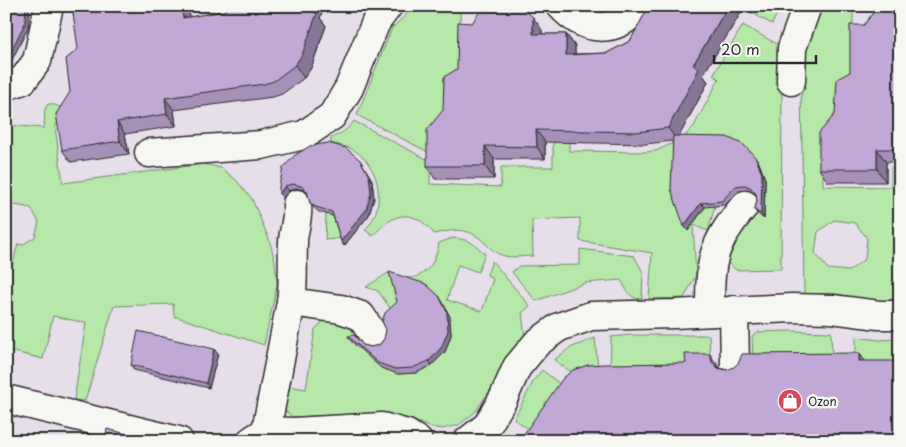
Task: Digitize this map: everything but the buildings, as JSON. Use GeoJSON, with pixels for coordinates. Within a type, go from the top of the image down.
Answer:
{"type":"FeatureCollection","features":[{"type":"Feature","properties":{"kind":"lane"},"geometry":{"type":"LineString","coordinates":[[6,86],[23,80],[37,61],[49,6]]}},
{"type":"Feature","properties":{"kind":"lane"},"geometry":{"type":"LineString","coordinates":[[149,152],[261,145],[304,135],[332,116],[349,88],[376,22],[388,6]]}},
{"type":"Feature","properties":{"kind":"lane"},"geometry":{"type":"LineString","coordinates":[[561,6],[585,25],[610,27],[633,14],[639,6]]}},
{"type":"Feature","properties":{"kind":"lane"},"geometry":{"type":"LineString","coordinates":[[791,81],[792,48],[807,6]]}},
{"type":"Feature","properties":{"kind":"lane"},"geometry":{"type":"LineString","coordinates":[[298,204],[293,242],[294,281],[291,302],[259,436],[382,427],[407,434],[418,441]]}},
{"type":"Feature","properties":{"kind":"lane"},"geometry":{"type":"LineString","coordinates":[[735,367],[722,311],[710,275],[716,248],[728,225],[745,205]]}},
{"type":"Feature","properties":{"kind":"lane"},"geometry":{"type":"LineString","coordinates":[[291,302],[341,309],[361,316],[374,336]]}},
{"type":"Feature","properties":{"kind":"lane"},"geometry":{"type":"LineString","coordinates":[[468,441],[487,426],[503,399],[517,367],[536,343],[559,327],[591,316],[832,309],[879,315],[900,314]]}},
{"type":"Feature","properties":{"kind":"lane"},"geometry":{"type":"LineString","coordinates":[[6,398],[179,441]]}},
{"type":"Feature","properties":{"kind":"green space"},"geometry":{"type":"Polygon","coordinates":[[[427,6],[460,6],[461,78],[447,120],[430,153],[357,115],[392,28],[411,10],[427,6]]]}},
{"type":"Feature","properties":{"kind":"green space"},"geometry":{"type":"Polygon","coordinates":[[[753,6],[781,6],[772,24],[750,12],[753,6]]]}},
{"type":"Feature","properties":{"kind":"green space"},"geometry":{"type":"Polygon","coordinates":[[[820,6],[853,6],[853,81],[840,123],[823,143],[823,186],[891,187],[891,167],[900,167],[900,280],[895,298],[881,301],[836,294],[804,294],[801,81],[805,48],[820,6]],[[834,220],[818,232],[815,253],[828,269],[849,271],[865,259],[867,238],[855,223],[834,220]]]}},
{"type":"Feature","properties":{"kind":"green space"},"geometry":{"type":"Polygon","coordinates":[[[743,25],[784,48],[782,80],[781,269],[736,270],[727,262],[741,233],[757,213],[765,197],[765,179],[708,203],[715,206],[708,231],[693,225],[696,275],[684,298],[649,299],[652,253],[580,241],[580,218],[532,220],[533,256],[511,257],[502,255],[468,232],[456,230],[434,234],[419,220],[411,217],[404,216],[389,221],[373,236],[365,230],[373,219],[377,207],[378,187],[376,178],[366,160],[359,153],[350,148],[331,143],[331,138],[344,131],[354,121],[430,161],[430,184],[501,187],[501,167],[553,167],[553,142],[569,141],[569,151],[656,151],[685,136],[694,126],[719,79],[713,75],[743,25]]]}},
{"type":"Feature","properties":{"kind":"green space"},"geometry":{"type":"Polygon","coordinates":[[[48,104],[65,109],[55,127],[63,183],[204,164],[221,168],[236,180],[252,199],[269,239],[275,261],[277,285],[264,345],[174,316],[173,304],[114,306],[85,401],[74,400],[86,323],[53,316],[43,359],[6,350],[6,288],[18,244],[22,245],[35,237],[39,222],[31,208],[15,205],[6,210],[6,125],[44,128],[45,109],[48,104]]]}},
{"type":"Feature","properties":{"kind":"green space"},"geometry":{"type":"Polygon","coordinates":[[[334,213],[342,238],[325,240],[326,214],[334,213]]]}},
{"type":"Feature","properties":{"kind":"green space"},"geometry":{"type":"Polygon","coordinates":[[[452,238],[471,242],[485,254],[478,272],[458,265],[447,300],[482,311],[493,279],[487,275],[492,261],[530,306],[522,313],[525,337],[507,359],[489,392],[474,413],[459,425],[442,429],[382,413],[293,417],[279,406],[288,386],[306,389],[315,329],[324,321],[338,319],[354,325],[368,356],[398,374],[416,373],[432,365],[445,352],[400,309],[393,312],[378,291],[366,287],[388,273],[403,278],[411,278],[423,273],[432,263],[439,243],[452,238]]]}},
{"type":"Feature","properties":{"kind":"green space"},"geometry":{"type":"Polygon","coordinates":[[[580,249],[634,256],[643,272],[642,299],[631,296],[621,280],[585,283],[536,301],[512,272],[519,266],[580,265],[580,249]]]}},
{"type":"Feature","properties":{"kind":"green space"},"geometry":{"type":"Polygon","coordinates":[[[758,332],[831,332],[832,361],[753,361],[752,336],[758,332]]]}},
{"type":"Feature","properties":{"kind":"green space"},"geometry":{"type":"Polygon","coordinates":[[[631,335],[709,335],[710,358],[687,368],[610,372],[611,337],[631,335]]]}},
{"type":"Feature","properties":{"kind":"green space"},"geometry":{"type":"Polygon","coordinates":[[[856,337],[879,340],[900,339],[900,370],[871,362],[856,361],[856,337]]]}},
{"type":"Feature","properties":{"kind":"green space"},"geometry":{"type":"Polygon","coordinates":[[[595,338],[598,369],[577,376],[554,360],[570,348],[595,338]]]}},
{"type":"Feature","properties":{"kind":"green space"},"geometry":{"type":"Polygon","coordinates":[[[542,370],[565,388],[533,432],[514,419],[534,380],[542,370]]]}},
{"type":"Feature","properties":{"kind":"place","name":"Ozon"},"geometry":{"type":"Point","coordinates":[790,401]}}]}
